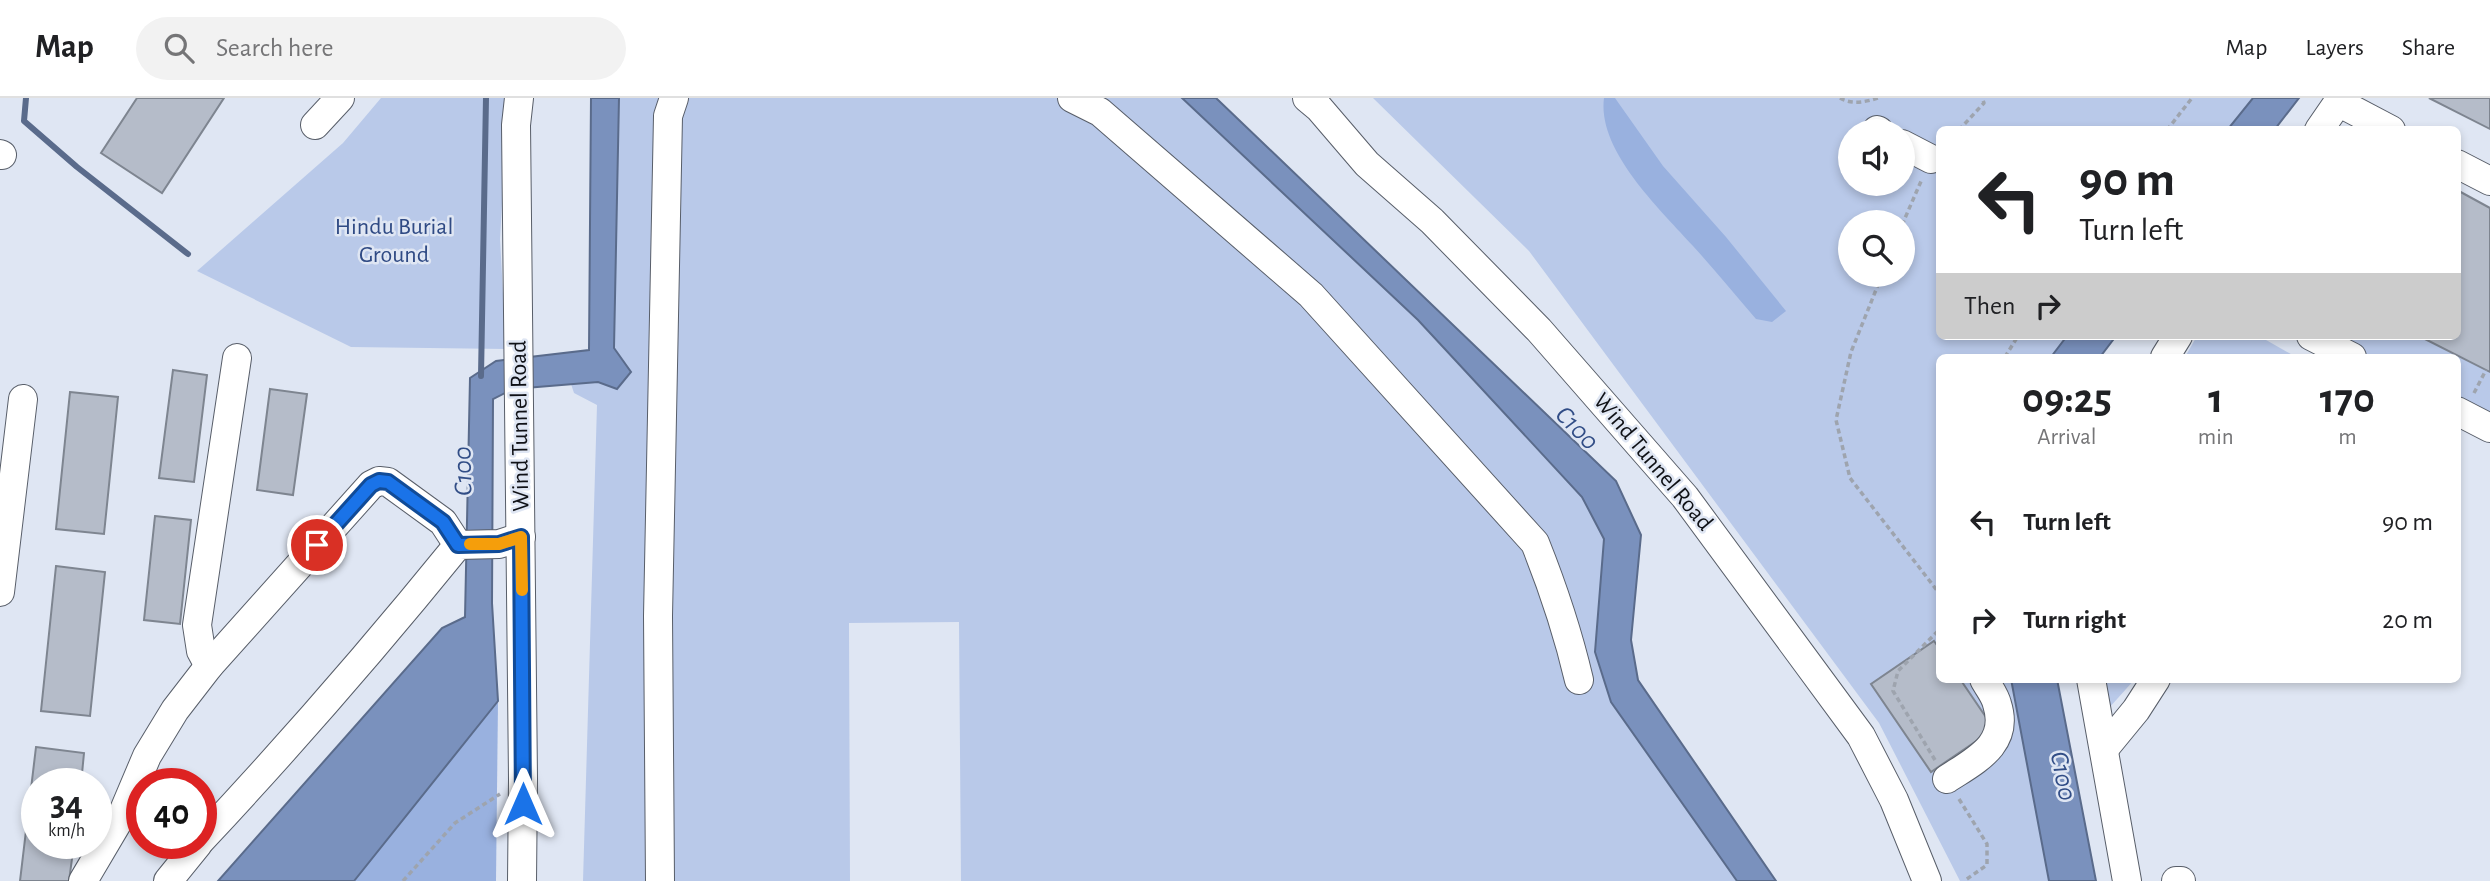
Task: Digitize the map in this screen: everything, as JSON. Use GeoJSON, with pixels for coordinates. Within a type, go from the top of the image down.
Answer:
{"type":"FeatureCollection","features":[{"type":"Feature","properties":{"kind":"street"},"geometry":{"type":"LineString","coordinates":[[315,125],[340,98]]}},
{"type":"Feature","properties":{"kind":"street","name":"Wind Tunnel Road"},"geometry":{"type":"LineString","coordinates":[[519,98],[516,125],[520,401],[510,540],[523,779],[522,881]]}},
{"type":"Feature","properties":{"kind":"street"},"geometry":{"type":"LineString","coordinates":[[660,881],[658,602],[668,116],[674,98]]}},
{"type":"Feature","properties":{"kind":"street"},"geometry":{"type":"LineString","coordinates":[[1072,98],[1100,112],[1311,295],[1535,543],[1570,642],[1579,680]]}},
{"type":"Feature","properties":{"kind":"street","name":"Wind Tunnel Road"},"geometry":{"type":"LineString","coordinates":[[1307,98],[1319,108],[1367,164],[1432,220],[1539,330],[1685,497],[1861,736],[1894,800],[1927,881]]}},
{"type":"Feature","properties":{"kind":"street"},"geometry":{"type":"LineString","coordinates":[[2322,126],[2339,100],[2384,126]]}},
{"type":"Feature","properties":{"kind":"street"},"geometry":{"type":"LineString","coordinates":[[1915,151],[1931,159]]}},
{"type":"Feature","properties":{"kind":"street"},"geometry":{"type":"LineString","coordinates":[[2461,166],[2490,181]]}},
{"type":"Feature","properties":{"kind":"street"},"geometry":{"type":"LineString","coordinates":[[2319,340],[2346,354]]}},
{"type":"Feature","properties":{"kind":"street"},"geometry":{"type":"LineString","coordinates":[[209,666],[201,651],[197,625],[237,358]]}},
{"type":"Feature","properties":{"kind":"street"},"geometry":{"type":"LineString","coordinates":[[0,592],[23,399]]}},
{"type":"Feature","properties":{"kind":"street"},"geometry":{"type":"LineString","coordinates":[[2461,413],[2490,428]]}},
{"type":"Feature","properties":{"kind":"street"},"geometry":{"type":"LineString","coordinates":[[83,881],[122,815],[147,757],[175,710],[209,666],[371,485],[379,481],[388,482],[443,522],[461,544]]}},
{"type":"Feature","properties":{"kind":"street"},"geometry":{"type":"LineString","coordinates":[[217,823],[461,544],[510,540]]}},
{"type":"Feature","properties":{"kind":"street"},"geometry":{"type":"LineString","coordinates":[[1947,779],[1979,758],[1999,736],[2001,719],[1997,701],[1986,683]]}},
{"type":"Feature","properties":{"kind":"street"},"geometry":{"type":"LineString","coordinates":[[2092,683],[2127,881]]}},
{"type":"Feature","properties":{"kind":"street"},"geometry":{"type":"LineString","coordinates":[[2104,749],[2136,710],[2153,683]]}},
{"type":"Feature","properties":{"kind":"street"},"geometry":{"type":"LineString","coordinates":[[168,881],[186,859]]}},
{"type":"Feature","properties":{"kind":"street"},"geometry":{"type":"LineString","coordinates":[[2176,881],[2181,881]]}},
{"type":"Feature","properties":{"kind":"path"},"geometry":{"type":"LineString","coordinates":[[1840,98],[1863,103],[1878,98]]}},
{"type":"Feature","properties":{"kind":"path"},"geometry":{"type":"LineString","coordinates":[[1963,126],[1984,103],[1982,98]]}},
{"type":"Feature","properties":{"kind":"path"},"geometry":{"type":"LineString","coordinates":[[2170,126],[2192,98]]}},
{"type":"Feature","properties":{"kind":"path"},"geometry":{"type":"LineString","coordinates":[[1909,210],[1931,159]]}},
{"type":"Feature","properties":{"kind":"path"},"geometry":{"type":"LineString","coordinates":[[1877,287],[1851,352],[1836,420],[1850,478],[1936,589]]}},
{"type":"Feature","properties":{"kind":"path"},"geometry":{"type":"LineString","coordinates":[[403,881],[455,823],[523,779]]}},
{"type":"Feature","properties":{"kind":"green space","name":"Hindu Burial Ground"},"geometry":{"type":"Polygon","coordinates":[[[381,98],[508,98],[500,239],[506,349],[351,347],[197,271],[343,143],[381,98]]]}},
{"type":"Feature","properties":{"kind":"green space"},"geometry":{"type":"Polygon","coordinates":[[[619,98],[1182,98],[1418,320],[1582,497],[1604,539],[1595,651],[1611,702],[1737,881],[961,881],[959,622],[849,623],[850,881],[583,881],[597,405],[574,393],[571,384],[598,382],[617,389],[614,349],[619,98]]]}},
{"type":"Feature","properties":{"kind":"green space"},"geometry":{"type":"Polygon","coordinates":[[[1373,98],[2253,98],[2230,126],[1936,126],[1936,340],[2064,340],[2053,354],[1936,354],[1936,683],[2012,683],[2049,881],[1960,881],[1879,723],[1529,251],[1373,98]]]}},
{"type":"Feature","properties":{"kind":"green space"},"geometry":{"type":"Polygon","coordinates":[[[2195,340],[2266,340],[2291,354],[2187,354],[2195,340]]]}},
{"type":"Feature","properties":{"kind":"green space"},"geometry":{"type":"Polygon","coordinates":[[[2337,340],[2427,340],[2454,354],[2365,354],[2337,340]]]}},
{"type":"Feature","properties":{"kind":"green space"},"geometry":{"type":"Polygon","coordinates":[[[2461,357],[2490,372],[2490,416],[2461,401],[2461,357]]]}},
{"type":"Feature","properties":{"kind":"green space"},"geometry":{"type":"Polygon","coordinates":[[[2105,683],[2131,683],[2109,708],[2105,683]]]}},
{"type":"Feature","properties":{"kind":"shaded area"},"geometry":{"type":"Polygon","coordinates":[[[1604,98],[1615,98],[1663,166],[1726,237],[1786,311],[1772,322],[1756,319],[1649,197],[1621,159],[1610,138],[1604,98]]]}},
{"type":"Feature","properties":{"kind":"shaded area"},"geometry":{"type":"Polygon","coordinates":[[[498,701],[496,881],[354,881],[498,701]]]}},
{"type":"Feature","properties":{"kind":"water"},"geometry":{"type":"Polygon","coordinates":[[[591,98],[619,98],[614,348],[631,372],[617,389],[598,382],[513,389],[493,399],[492,603],[498,701],[354,881],[218,881],[442,628],[465,617],[470,378],[496,361],[589,350],[591,98]]]}},
{"type":"Feature","properties":{"kind":"water"},"geometry":{"type":"Polygon","coordinates":[[[1182,98],[1216,98],[1616,481],[1641,535],[1631,640],[1638,680],[1776,881],[1737,881],[1611,702],[1595,652],[1604,539],[1582,497],[1418,320],[1182,98]]]}},
{"type":"Feature","properties":{"kind":"water"},"geometry":{"type":"Polygon","coordinates":[[[2253,98],[2299,98],[2277,126],[2230,126],[2253,98]]]}},
{"type":"Feature","properties":{"kind":"water"},"geometry":{"type":"Polygon","coordinates":[[[2064,340],[2113,340],[2102,354],[2053,354],[2064,340]]]}},
{"type":"Feature","properties":{"kind":"water","name":"C100"},"geometry":{"type":"Polygon","coordinates":[[[2012,683],[2058,683],[2096,881],[2049,881],[2012,683]]]}},
{"type":"Feature","properties":{"kind":"building"},"geometry":{"type":"Polygon","coordinates":[[[137,98],[224,98],[162,193],[101,153],[137,98]]]}},
{"type":"Feature","properties":{"kind":"building"},"geometry":{"type":"Polygon","coordinates":[[[2429,98],[2490,98],[2490,129],[2429,98]]]}},
{"type":"Feature","properties":{"kind":"building"},"geometry":{"type":"Polygon","coordinates":[[[2461,192],[2490,208],[2490,372],[2461,357],[2461,354],[2454,354],[2427,340],[2461,340],[2461,192]]]}},
{"type":"Feature","properties":{"kind":"building"},"geometry":{"type":"Polygon","coordinates":[[[173,370],[207,375],[194,482],[159,478],[173,370]]]}},
{"type":"Feature","properties":{"kind":"building"},"geometry":{"type":"Polygon","coordinates":[[[270,389],[307,394],[293,495],[257,490],[270,389]]]}},
{"type":"Feature","properties":{"kind":"building"},"geometry":{"type":"Polygon","coordinates":[[[70,392],[118,397],[104,534],[56,529],[70,392]]]}},
{"type":"Feature","properties":{"kind":"building"},"geometry":{"type":"Polygon","coordinates":[[[155,516],[191,520],[180,624],[144,620],[155,516]]]}},
{"type":"Feature","properties":{"kind":"building"},"geometry":{"type":"Polygon","coordinates":[[[56,566],[105,572],[90,716],[41,711],[56,566]]]}},
{"type":"Feature","properties":{"kind":"building"},"geometry":{"type":"Polygon","coordinates":[[[1934,641],[1936,683],[1963,683],[1994,729],[1931,772],[1871,684],[1934,641]]]}},
{"type":"Feature","properties":{"kind":"building"},"geometry":{"type":"Polygon","coordinates":[[[36,747],[84,753],[83,768],[33,768],[36,747]]]}},
{"type":"Feature","properties":{"kind":"building"},"geometry":{"type":"Polygon","coordinates":[[[23,859],[72,859],[69,881],[20,881],[23,859]]]}},
{"type":"Feature","properties":{"kind":"waterway"},"geometry":{"type":"LineString","coordinates":[[26,98],[24,121],[77,167],[188,254]]}},
{"type":"Feature","properties":{"kind":"waterway"},"geometry":{"type":"LineString","coordinates":[[481,376],[486,98]]}},
{"type":"Feature","properties":{"kind":"slow traffic"},"geometry":{"type":"LineString","coordinates":[[470,544],[499,544],[521,537],[522,590]]}},
{"type":"Feature","properties":{"kind":"route"},"geometry":{"type":"LineString","coordinates":[[317,545],[371,485],[379,481],[388,482],[443,522],[458,545],[499,544],[521,537],[523,804]]}}]}
